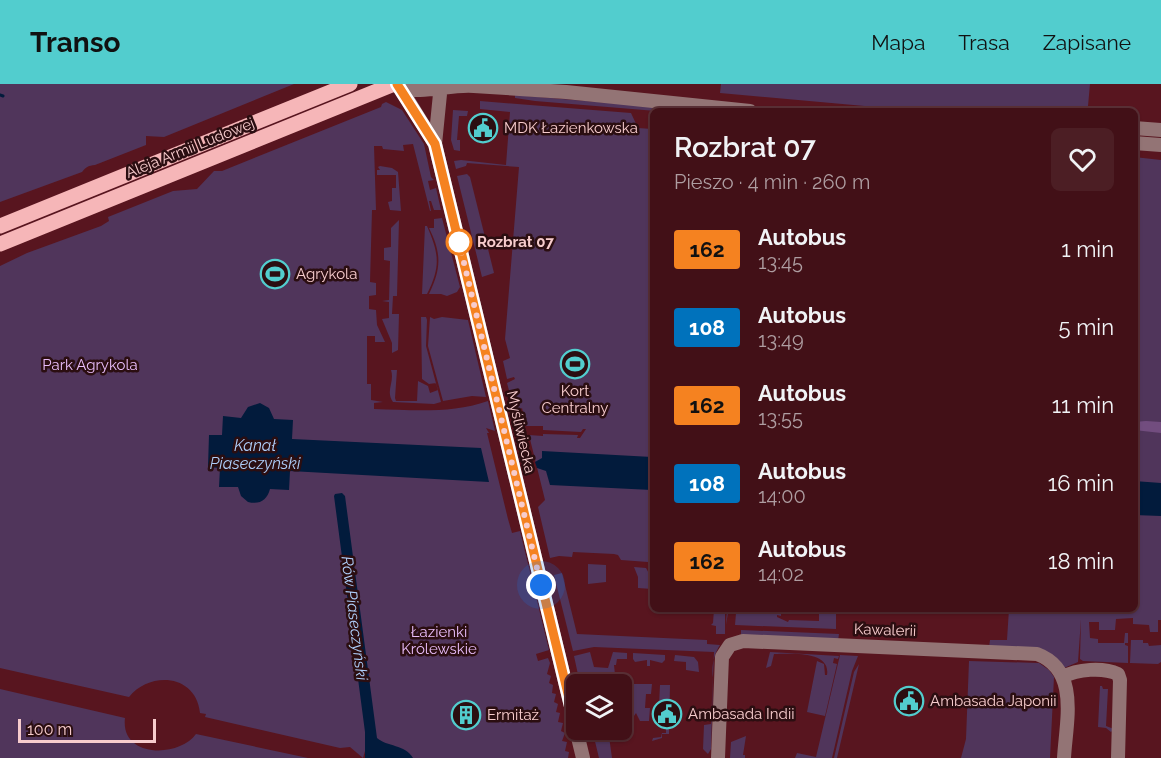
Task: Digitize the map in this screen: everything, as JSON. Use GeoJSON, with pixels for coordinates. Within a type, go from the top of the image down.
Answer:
{"type":"FeatureCollection","features":[{"type":"Feature","properties":{"kind":"main road","name":"Aleja Armii Ludowej"},"geometry":{"type":"LineString","coordinates":[[0,226],[350,84]]}},
{"type":"Feature","properties":{"kind":"main road","name":"Aleja Armii Ludowej"},"geometry":{"type":"LineString","coordinates":[[0,244],[395,85]]}},
{"type":"Feature","properties":{"kind":"street"},"geometry":{"type":"LineString","coordinates":[[546,84],[566,92]]}},
{"type":"Feature","properties":{"kind":"street"},"geometry":{"type":"LineString","coordinates":[[395,85],[417,91],[441,86],[467,85],[566,92],[721,108]]}},
{"type":"Feature","properties":{"kind":"street","name":"Myśliwiecka"},"geometry":{"type":"LineString","coordinates":[[395,85],[435,144]]}},
{"type":"Feature","properties":{"kind":"street","name":"Myśliwiecka"},"geometry":{"type":"LineString","coordinates":[[441,86],[435,144],[566,687]]}},
{"type":"Feature","properties":{"kind":"street"},"geometry":{"type":"LineString","coordinates":[[1138,128],[1161,130]]}},
{"type":"Feature","properties":{"kind":"street"},"geometry":{"type":"LineString","coordinates":[[1138,143],[1161,145]]}},
{"type":"Feature","properties":{"kind":"street","name":"Kawalerii"},"geometry":{"type":"LineString","coordinates":[[718,758],[722,661],[728,647],[735,642],[1030,653],[1049,660],[1063,677]]}},
{"type":"Feature","properties":{"kind":"street"},"geometry":{"type":"LineString","coordinates":[[1064,758],[1067,692],[1063,677],[1082,671],[1118,674],[1120,680],[1118,758]]}},
{"type":"Feature","properties":{"kind":"street","name":"Myśliwiecka"},"geometry":{"type":"LineString","coordinates":[[579,740],[583,758]]}},
{"type":"Feature","properties":{"kind":"green space"},"geometry":{"type":"Polygon","coordinates":[[[0,84],[294,84],[164,137],[146,136],[146,145],[88,167],[82,172],[0,202],[0,84]]]}},
{"type":"Feature","properties":{"kind":"green space"},"geometry":{"type":"Polygon","coordinates":[[[721,84],[1090,84],[1087,108],[887,108],[720,93],[721,84]]]}},
{"type":"Feature","properties":{"kind":"green space"},"geometry":{"type":"Polygon","coordinates":[[[515,95],[669,108],[650,108],[650,111],[515,98],[515,95]]]}},
{"type":"Feature","properties":{"kind":"green space"},"geometry":{"type":"Polygon","coordinates":[[[480,101],[631,113],[638,128],[650,129],[650,565],[648,562],[621,560],[618,555],[614,554],[573,552],[572,557],[550,558],[538,507],[545,500],[529,435],[578,435],[577,438],[580,438],[586,429],[581,432],[543,430],[543,426],[526,426],[522,408],[515,413],[507,383],[515,379],[514,377],[507,379],[503,361],[510,358],[505,339],[519,167],[467,163],[466,166],[456,169],[454,161],[461,160],[506,165],[510,112],[480,109],[480,101]]]}},
{"type":"Feature","properties":{"kind":"green space"},"geometry":{"type":"Polygon","coordinates":[[[386,102],[402,110],[424,144],[431,177],[434,180],[428,181],[430,190],[436,188],[441,210],[434,210],[429,201],[430,211],[413,144],[403,145],[404,151],[374,146],[376,210],[372,210],[370,282],[376,283],[376,295],[369,296],[369,309],[376,310],[377,325],[385,342],[375,342],[375,336],[367,336],[367,384],[371,384],[371,400],[383,402],[374,403],[374,409],[417,410],[446,410],[488,401],[495,431],[486,428],[508,519],[512,533],[520,531],[549,650],[536,654],[538,661],[548,658],[550,663],[547,674],[551,676],[549,683],[553,685],[552,693],[556,694],[554,702],[558,704],[556,712],[560,713],[558,722],[563,723],[561,731],[565,733],[562,741],[567,742],[565,751],[569,752],[568,758],[402,758],[365,751],[363,758],[350,747],[340,748],[205,717],[206,714],[200,713],[197,700],[190,690],[171,681],[160,680],[148,683],[129,697],[0,668],[0,266],[27,253],[101,226],[109,221],[108,217],[173,191],[197,189],[214,171],[222,171],[381,107],[386,102]]]}},
{"type":"Feature","properties":{"kind":"green space"},"geometry":{"type":"Polygon","coordinates":[[[453,110],[468,111],[467,116],[459,116],[457,140],[460,140],[460,151],[454,150],[451,140],[453,110]]]}},
{"type":"Feature","properties":{"kind":"green space"},"geometry":{"type":"Polygon","coordinates":[[[1138,157],[1161,160],[1161,620],[1158,620],[1158,632],[1150,632],[1149,625],[1133,624],[1133,618],[1116,619],[1115,630],[1099,630],[1099,622],[1089,622],[1090,638],[1098,639],[1098,643],[1124,643],[1125,633],[1128,633],[1128,643],[1125,645],[1128,646],[1128,663],[1083,661],[1080,659],[1081,619],[1078,662],[1064,668],[989,647],[990,640],[1007,640],[1009,612],[1138,612],[1138,157]]]}},
{"type":"Feature","properties":{"kind":"green space"},"geometry":{"type":"Polygon","coordinates":[[[380,166],[392,168],[398,172],[401,211],[390,210],[388,202],[392,201],[392,188],[396,188],[396,175],[377,175],[380,166]]]}},
{"type":"Feature","properties":{"kind":"green space"},"geometry":{"type":"Polygon","coordinates":[[[467,174],[470,177],[494,273],[482,277],[457,176],[467,174]]]}},
{"type":"Feature","properties":{"kind":"green space"},"geometry":{"type":"Polygon","coordinates":[[[442,218],[460,287],[457,292],[447,296],[429,294],[438,269],[438,254],[429,228],[434,228],[434,219],[442,218]]]}},
{"type":"Feature","properties":{"kind":"green space"},"geometry":{"type":"Polygon","coordinates":[[[399,220],[397,296],[393,296],[392,314],[399,314],[398,350],[392,353],[392,343],[382,319],[389,318],[389,302],[382,301],[389,300],[390,261],[384,260],[384,248],[391,247],[391,228],[399,220]]]}},
{"type":"Feature","properties":{"kind":"green space"},"geometry":{"type":"Polygon","coordinates":[[[425,226],[434,244],[437,260],[432,284],[427,294],[422,294],[425,226]]]}},
{"type":"Feature","properties":{"kind":"green space"},"geometry":{"type":"Polygon","coordinates":[[[421,317],[426,317],[427,320],[426,346],[436,383],[429,384],[422,379],[421,317]]]}},
{"type":"Feature","properties":{"kind":"green space"},"geometry":{"type":"Polygon","coordinates":[[[430,317],[468,320],[486,397],[472,396],[443,401],[428,346],[430,317]]]}},
{"type":"Feature","properties":{"kind":"green space"},"geometry":{"type":"Polygon","coordinates":[[[391,370],[397,370],[396,401],[417,401],[418,381],[428,386],[430,393],[438,390],[441,402],[434,404],[393,402],[390,394],[391,370]]]}},
{"type":"Feature","properties":{"kind":"green space"},"geometry":{"type":"Polygon","coordinates":[[[588,564],[606,565],[606,582],[588,584],[588,564]]]}},
{"type":"Feature","properties":{"kind":"green space"},"geometry":{"type":"Polygon","coordinates":[[[634,567],[646,568],[650,575],[650,589],[638,588],[638,577],[634,567]]]}},
{"type":"Feature","properties":{"kind":"green space"},"geometry":{"type":"Polygon","coordinates":[[[562,573],[577,634],[707,640],[707,644],[720,645],[714,660],[714,652],[594,647],[573,651],[554,575],[562,573]]]}},
{"type":"Feature","properties":{"kind":"green space"},"geometry":{"type":"Polygon","coordinates":[[[714,612],[725,612],[725,634],[716,634],[716,626],[711,625],[714,612]]]}},
{"type":"Feature","properties":{"kind":"green space"},"geometry":{"type":"Polygon","coordinates":[[[727,612],[781,612],[781,616],[777,615],[777,617],[788,622],[789,620],[819,621],[819,614],[824,614],[819,612],[836,612],[836,629],[735,625],[736,613],[728,613],[726,625],[727,612]]]}},
{"type":"Feature","properties":{"kind":"green space"},"geometry":{"type":"Polygon","coordinates":[[[741,630],[839,634],[838,641],[741,637],[741,630]]]}},
{"type":"Feature","properties":{"kind":"green space"},"geometry":{"type":"Polygon","coordinates":[[[1131,640],[1143,640],[1143,643],[1148,643],[1149,646],[1161,645],[1161,662],[1158,664],[1130,663],[1131,640]]]}},
{"type":"Feature","properties":{"kind":"green space"},"geometry":{"type":"Polygon","coordinates":[[[590,652],[594,667],[608,668],[613,652],[627,653],[627,659],[617,659],[614,665],[615,674],[578,674],[574,656],[590,652]]]}},
{"type":"Feature","properties":{"kind":"green space"},"geometry":{"type":"Polygon","coordinates":[[[770,652],[839,656],[838,659],[834,658],[833,663],[837,664],[825,716],[807,712],[817,661],[824,664],[825,675],[827,675],[827,667],[823,661],[808,655],[774,654],[771,666],[766,668],[770,652]]]}},
{"type":"Feature","properties":{"kind":"green space"},"geometry":{"type":"Polygon","coordinates":[[[633,653],[665,655],[665,660],[662,663],[650,660],[650,666],[647,666],[647,660],[635,662],[633,653]]]}},
{"type":"Feature","properties":{"kind":"green space"},"geometry":{"type":"Polygon","coordinates":[[[675,655],[694,657],[698,662],[699,672],[686,670],[686,662],[674,661],[675,655]]]}},
{"type":"Feature","properties":{"kind":"green space"},"geometry":{"type":"Polygon","coordinates":[[[840,655],[858,656],[852,671],[832,758],[795,758],[797,753],[816,757],[840,655]]]}},
{"type":"Feature","properties":{"kind":"green space"},"geometry":{"type":"Polygon","coordinates":[[[969,661],[1039,663],[1049,670],[1054,677],[1050,758],[961,758],[966,739],[969,661]]]}},
{"type":"Feature","properties":{"kind":"green space"},"geometry":{"type":"Polygon","coordinates":[[[859,664],[837,758],[834,758],[854,672],[859,664]]]}},
{"type":"Feature","properties":{"kind":"green space"},"geometry":{"type":"Polygon","coordinates":[[[713,677],[711,749],[708,754],[703,749],[704,725],[711,724],[713,677]]]}},
{"type":"Feature","properties":{"kind":"green space"},"geometry":{"type":"Polygon","coordinates":[[[634,684],[652,684],[651,694],[646,694],[645,708],[650,708],[649,721],[640,721],[636,713],[632,716],[634,684]]]}},
{"type":"Feature","properties":{"kind":"green space"},"geometry":{"type":"Polygon","coordinates":[[[660,685],[670,685],[669,734],[662,734],[662,738],[652,741],[653,738],[661,737],[662,733],[666,733],[666,726],[658,725],[660,685]]]}},
{"type":"Feature","properties":{"kind":"green space"},"geometry":{"type":"Polygon","coordinates":[[[1100,686],[1108,689],[1106,726],[1114,729],[1111,732],[1106,728],[1098,727],[1100,686]]]}},
{"type":"Feature","properties":{"kind":"green space"},"geometry":{"type":"Polygon","coordinates":[[[0,689],[125,718],[126,731],[132,741],[152,750],[177,747],[188,742],[196,734],[308,758],[0,758],[0,689]]]}},
{"type":"Feature","properties":{"kind":"green space"},"geometry":{"type":"Polygon","coordinates":[[[746,736],[743,755],[745,758],[730,758],[731,742],[746,736]]]}},
{"type":"Feature","properties":{"kind":"green space"},"geometry":{"type":"Polygon","coordinates":[[[595,740],[610,740],[612,758],[599,758],[595,740]]]}},
{"type":"Feature","properties":{"kind":"shaded area"},"geometry":{"type":"Polygon","coordinates":[[[1138,422],[1161,422],[1161,433],[1138,430],[1138,422]]]}},
{"type":"Feature","properties":{"kind":"water","name":"Kanał Piaseczyński"},"geometry":{"type":"Polygon","coordinates":[[[260,403],[269,408],[274,419],[293,420],[292,439],[481,448],[489,482],[290,471],[289,490],[270,489],[262,501],[248,502],[241,496],[238,487],[219,487],[220,468],[208,467],[209,435],[222,435],[223,416],[241,418],[248,407],[260,403]]]}},
{"type":"Feature","properties":{"kind":"water"},"geometry":{"type":"Polygon","coordinates":[[[542,451],[650,457],[650,490],[550,485],[546,471],[537,468],[535,462],[542,458],[542,451]]]}},
{"type":"Feature","properties":{"kind":"water"},"geometry":{"type":"Polygon","coordinates":[[[1138,481],[1161,483],[1161,516],[1138,515],[1138,481]]]}},
{"type":"Feature","properties":{"kind":"water","name":"Rów Piaseczyński"},"geometry":{"type":"Polygon","coordinates":[[[342,493],[345,496],[377,738],[405,750],[413,758],[365,758],[365,732],[334,496],[342,493]]]}},
{"type":"Feature","properties":{"kind":"bus line","name":"162"},"geometry":{"type":"LineString","coordinates":[[397,84],[435,144],[566,686]]}},
{"type":"Feature","properties":{"kind":"place","name":"MDK Łazienkowska"},"geometry":{"type":"Point","coordinates":[483,128]}},
{"type":"Feature","properties":{"kind":"place","name":"Rozbrat 07"},"geometry":{"type":"Point","coordinates":[459,242]}},
{"type":"Feature","properties":{"kind":"place","name":"Agrykola"},"geometry":{"type":"Point","coordinates":[275,274]}},
{"type":"Feature","properties":{"kind":"place","name":"Kort Centralny"},"geometry":{"type":"Point","coordinates":[575,364]}},
{"type":"Feature","properties":{"kind":"place","name":"Ambasada Japonii"},"geometry":{"type":"Point","coordinates":[909,701]}},
{"type":"Feature","properties":{"kind":"place","name":"Ambasada Indii"},"geometry":{"type":"Point","coordinates":[667,714]}},
{"type":"Feature","properties":{"kind":"place","name":"Ermitaż"},"geometry":{"type":"Point","coordinates":[466,715]}},
{"type":"Feature","properties":{"kind":"route"},"geometry":{"type":"LineString","coordinates":[[459,242],[541,585]]}},
{"type":"Feature","properties":{"kind":"park label","name":"Park Agrykola"},"geometry":{"type":"Point","coordinates":[90,365]}},
{"type":"Feature","properties":{"kind":"park label","name":"Łazienki Królewskie"},"geometry":{"type":"Point","coordinates":[439,640]}}]}
